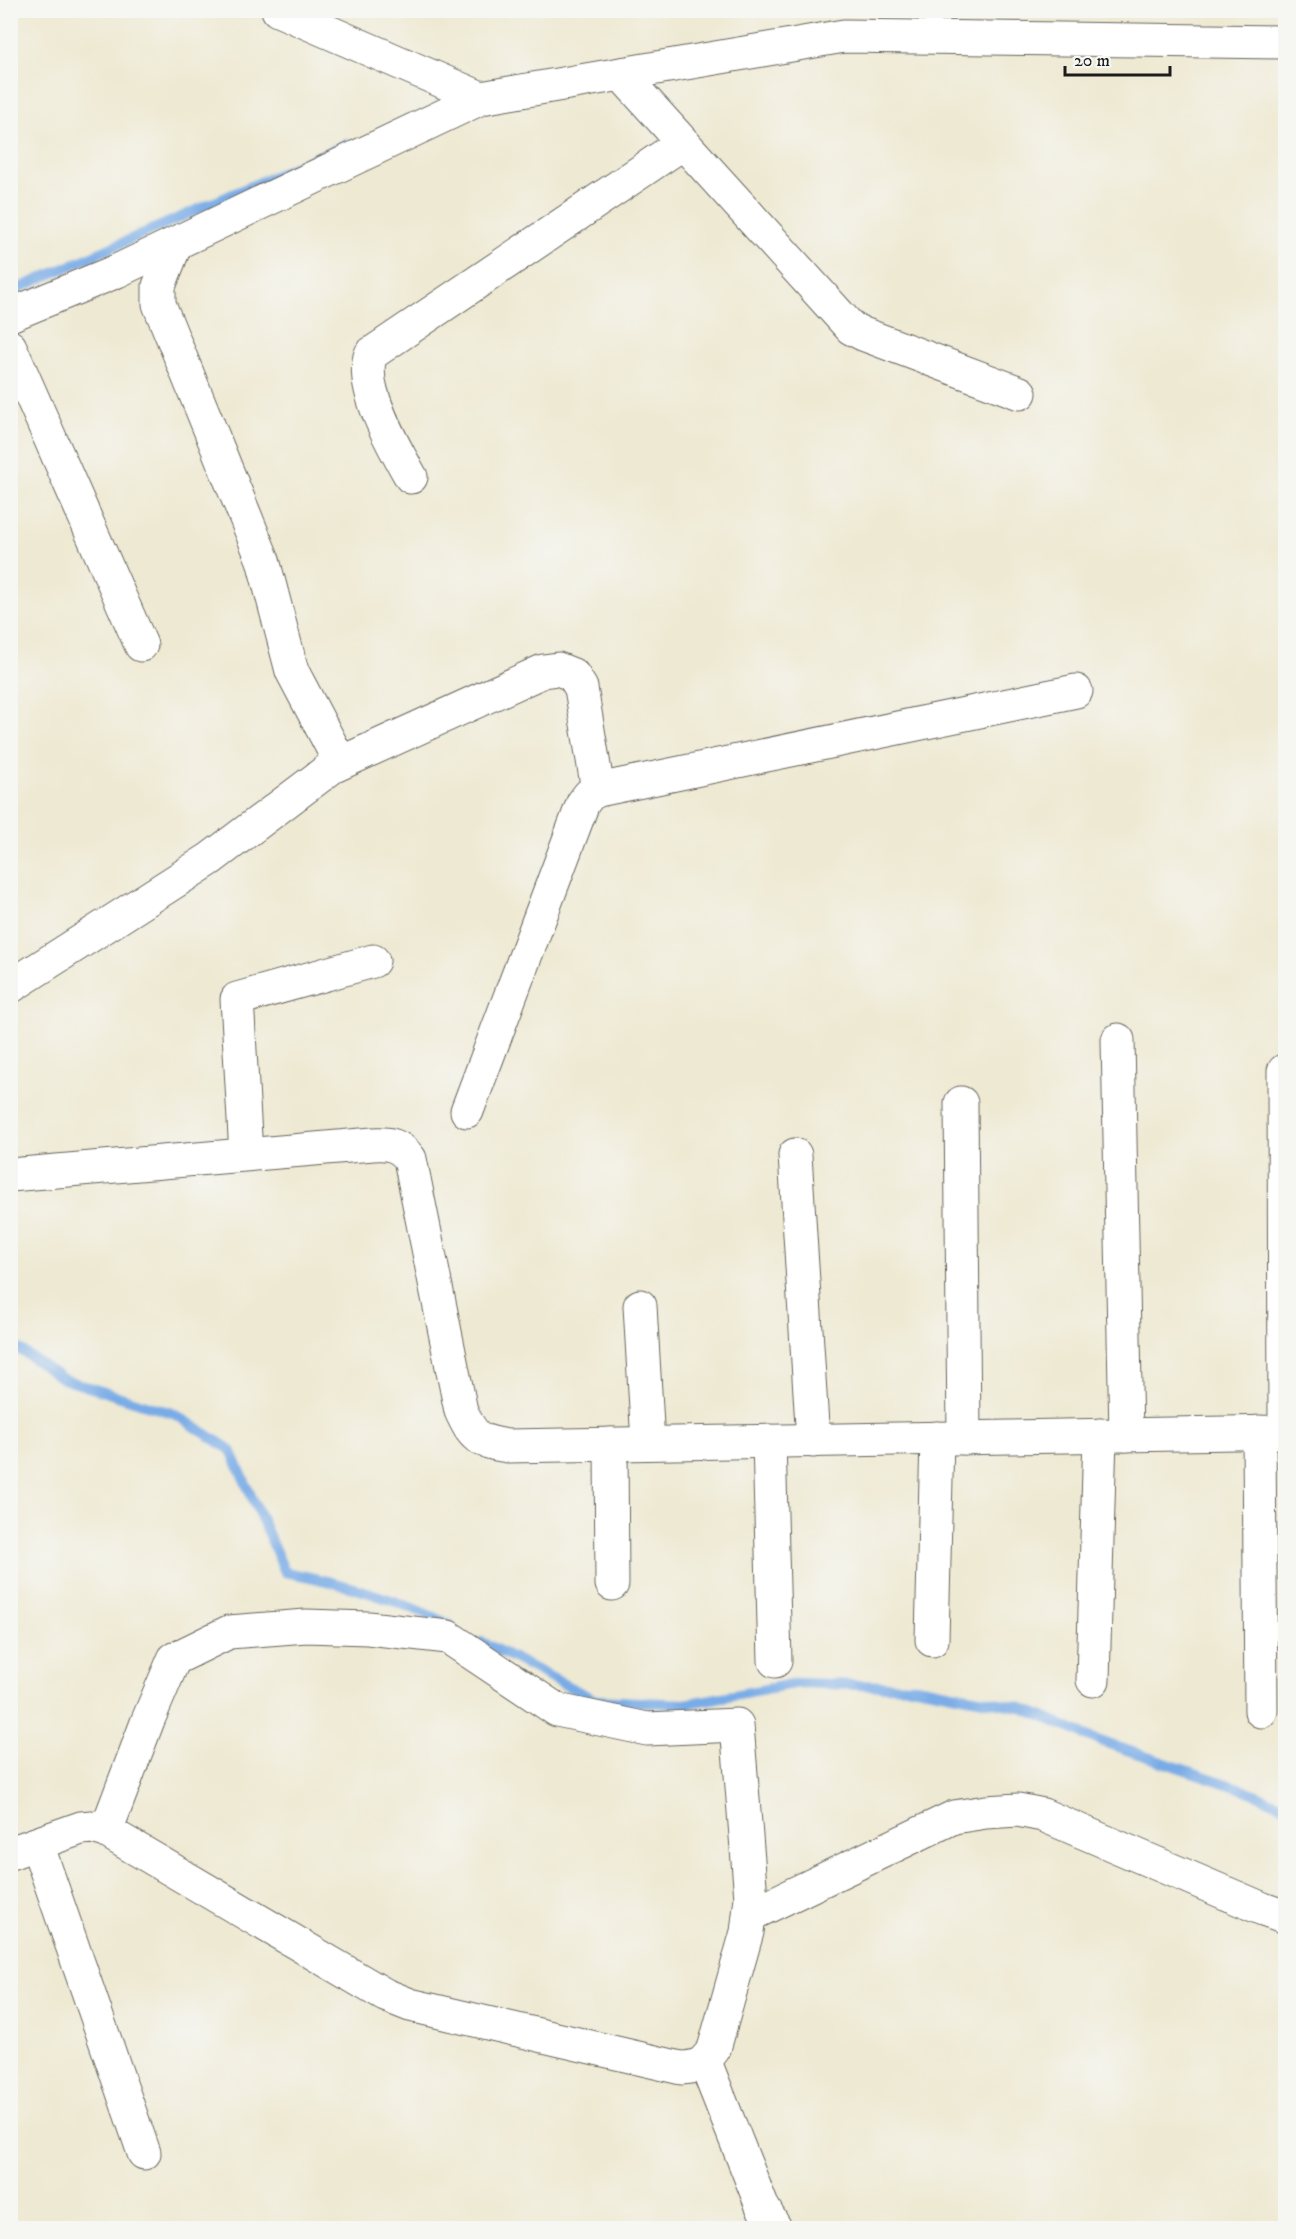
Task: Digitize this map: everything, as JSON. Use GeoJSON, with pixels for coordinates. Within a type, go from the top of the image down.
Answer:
{"type":"FeatureCollection","features":[{"type":"Feature","properties":{"kind":"street"},"geometry":{"type":"LineString","coordinates":[[278,10],[482,98]]}},
{"type":"Feature","properties":{"kind":"street"},"geometry":{"type":"LineString","coordinates":[[10,315],[117,271],[482,98],[844,36],[1286,42]]}},
{"type":"Feature","properties":{"kind":"street"},"geometry":{"type":"LineString","coordinates":[[621,74],[851,327],[863,334],[1020,393]]}},
{"type":"Feature","properties":{"kind":"street"},"geometry":{"type":"LineString","coordinates":[[411,477],[380,419],[367,370],[371,354],[683,143]]}},
{"type":"Feature","properties":{"kind":"street"},"geometry":{"type":"LineString","coordinates":[[176,243],[159,286],[159,304],[263,560],[292,671],[340,762]]}},
{"type":"Feature","properties":{"kind":"street"},"geometry":{"type":"LineString","coordinates":[[10,347],[141,645]]}},
{"type":"Feature","properties":{"kind":"street"},"geometry":{"type":"LineString","coordinates":[[10,987],[210,859],[340,762],[543,671],[558,669],[573,675],[581,688],[598,790]]}},
{"type":"Feature","properties":{"kind":"street"},"geometry":{"type":"LineString","coordinates":[[467,1111],[583,803],[590,795],[598,790],[1076,691]]}},
{"type":"Feature","properties":{"kind":"street"},"geometry":{"type":"LineString","coordinates":[[246,1154],[237,999],[373,961]]}},
{"type":"Feature","properties":{"kind":"street"},"geometry":{"type":"LineString","coordinates":[[1093,1680],[1112,1435],[1118,1040]]}},
{"type":"Feature","properties":{"kind":"street"},"geometry":{"type":"LineString","coordinates":[[1261,1711],[1276,1432],[1284,1071]]}},
{"type":"Feature","properties":{"kind":"street"},"geometry":{"type":"LineString","coordinates":[[932,1640],[950,1438],[961,1103]]}},
{"type":"Feature","properties":{"kind":"street"},"geometry":{"type":"LineString","coordinates":[[10,1175],[387,1143],[402,1148],[410,1159],[461,1411],[470,1431],[484,1442],[508,1446],[1276,1432]]}},
{"type":"Feature","properties":{"kind":"street"},"geometry":{"type":"LineString","coordinates":[[795,1155],[813,1441]]}},
{"type":"Feature","properties":{"kind":"street"},"geometry":{"type":"LineString","coordinates":[[640,1306],[648,1443]]}},
{"type":"Feature","properties":{"kind":"street"},"geometry":{"type":"LineString","coordinates":[[769,1442],[775,1661]]}},
{"type":"Feature","properties":{"kind":"street"},"geometry":{"type":"LineString","coordinates":[[611,1444],[612,1584]]}},
{"type":"Feature","properties":{"kind":"street"},"geometry":{"type":"LineString","coordinates":[[105,1831],[174,1659],[230,1632],[306,1626],[368,1628],[448,1637],[557,1710],[647,1729],[737,1725],[751,1898],[750,1915],[714,2049],[705,2062],[696,2067],[681,2068],[410,2005],[386,1995],[105,1831],[92,1827],[81,1828],[23,1848],[144,2153]]}},
{"type":"Feature","properties":{"kind":"street"},"geometry":{"type":"LineString","coordinates":[[750,1915],[954,1817],[1018,1810],[1043,1815],[1286,1917]]}},
{"type":"Feature","properties":{"kind":"street"},"geometry":{"type":"LineString","coordinates":[[705,2062],[762,2206],[775,2229]]}},
{"type":"Feature","properties":{"kind":"waterway"},"geometry":{"type":"LineString","coordinates":[[10,292],[347,144]]}},
{"type":"Feature","properties":{"kind":"waterway"},"geometry":{"type":"LineString","coordinates":[[10,1343],[63,1379],[175,1414],[231,1450],[285,1572],[369,1593],[450,1625]]}},
{"type":"Feature","properties":{"kind":"waterway"},"geometry":{"type":"LineString","coordinates":[[482,1642],[595,1700],[685,1704],[798,1683],[916,1687],[1020,1707],[1097,1740],[1245,1790],[1286,1807]]}}]}
